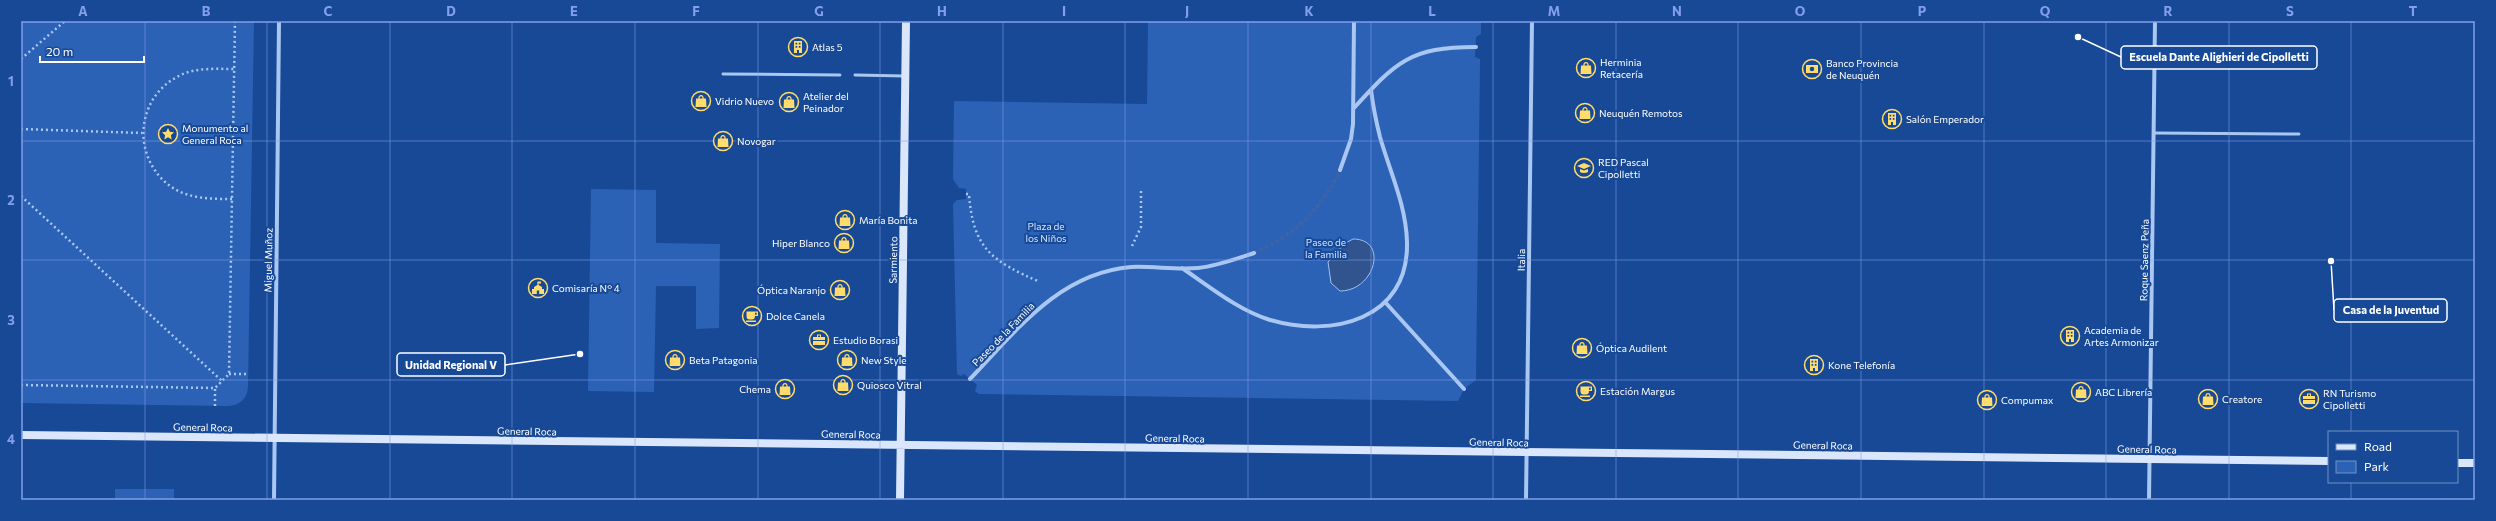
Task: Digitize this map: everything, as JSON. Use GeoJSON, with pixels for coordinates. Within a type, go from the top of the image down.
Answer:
{"type":"FeatureCollection","features":[{"type":"Feature","properties":{"kind":"street","name":"Miguel Muñoz"},"geometry":{"type":"LineString","coordinates":[[274,500],[279,21]]}},
{"type":"Feature","properties":{"kind":"street","name":"Sarmiento"},"geometry":{"type":"LineString","coordinates":[[900,500],[906,21]]}},
{"type":"Feature","properties":{"kind":"street"},"geometry":{"type":"LineString","coordinates":[[1340,170],[1351,139],[1354,109],[1354,21]]}},
{"type":"Feature","properties":{"kind":"street","name":"Italia"},"geometry":{"type":"LineString","coordinates":[[1526,500],[1532,21]]}},
{"type":"Feature","properties":{"kind":"street","name":"Roque Saenz Peña"},"geometry":{"type":"LineString","coordinates":[[2149,500],[2155,21]]}},
{"type":"Feature","properties":{"kind":"street"},"geometry":{"type":"LineString","coordinates":[[1354,109],[1393,69],[1416,55],[1444,47],[1476,47]]}},
{"type":"Feature","properties":{"kind":"street"},"geometry":{"type":"LineString","coordinates":[[1182,268],[1237,305],[1269,320],[1286,324],[1318,327],[1350,322],[1364,318],[1385,302],[1399,283],[1406,257],[1407,242],[1403,212],[1380,137],[1371,90]]}},
{"type":"Feature","properties":{"kind":"street","name":"Paseo de la Familia"},"geometry":{"type":"LineString","coordinates":[[970,379],[1030,316],[1060,292],[1086,278],[1115,270],[1139,267],[1182,268],[1216,265],[1254,253]]}},
{"type":"Feature","properties":{"kind":"street"},"geometry":{"type":"LineString","coordinates":[[1385,302],[1464,389]]}},
{"type":"Feature","properties":{"kind":"street","name":"General Roca"},"geometry":{"type":"LineString","coordinates":[[21,434],[2328,462]]}},
{"type":"Feature","properties":{"kind":"street"},"geometry":{"type":"LineString","coordinates":[[2458,463],[2475,463]]}},
{"type":"Feature","properties":{"kind":"lane"},"geometry":{"type":"LineString","coordinates":[[724,74],[840,75]]}},
{"type":"Feature","properties":{"kind":"lane"},"geometry":{"type":"LineString","coordinates":[[855,75],[905,76]]}},
{"type":"Feature","properties":{"kind":"lane"},"geometry":{"type":"LineString","coordinates":[[2154,133],[2299,134]]}},
{"type":"Feature","properties":{"kind":"path"},"geometry":{"type":"LineString","coordinates":[[21,59],[65,21]]}},
{"type":"Feature","properties":{"kind":"path"},"geometry":{"type":"LineString","coordinates":[[215,406],[215,388],[229,374],[235,21]]}},
{"type":"Feature","properties":{"kind":"path"},"geometry":{"type":"LineString","coordinates":[[232,199],[188,195],[174,189],[162,179],[152,167],[145,153],[143,133],[148,108],[156,95],[171,80],[191,71],[234,69]]}},
{"type":"Feature","properties":{"kind":"path"},"geometry":{"type":"LineString","coordinates":[[21,129],[143,133]]}},
{"type":"Feature","properties":{"kind":"path"},"geometry":{"type":"LineString","coordinates":[[1115,270],[1139,234],[1142,213],[1141,191]]}},
{"type":"Feature","properties":{"kind":"path"},"geometry":{"type":"LineString","coordinates":[[966,194],[969,194],[976,233],[990,255],[1012,270],[1060,292]]}},
{"type":"Feature","properties":{"kind":"path"},"geometry":{"type":"LineString","coordinates":[[21,196],[222,381]]}},
{"type":"Feature","properties":{"kind":"path"},"geometry":{"type":"LineString","coordinates":[[229,374],[249,374]]}},
{"type":"Feature","properties":{"kind":"path"},"geometry":{"type":"LineString","coordinates":[[21,385],[215,388]]}},
{"type":"Feature","properties":{"kind":"green space"},"geometry":{"type":"Polygon","coordinates":[[[21,21],[254,21],[248,390],[245,398],[239,403],[226,406],[21,403],[21,21]]]}},
{"type":"Feature","properties":{"kind":"green space","name":"Paseo de la Familia"},"geometry":{"type":"Polygon","coordinates":[[[1148,21],[1481,21],[1481,34],[1476,37],[1475,57],[1480,59],[1476,380],[1464,389],[1458,401],[979,394],[975,391],[977,385],[964,374],[961,376],[957,374],[953,204],[957,200],[966,199],[966,189],[959,188],[953,179],[954,101],[1147,104],[1148,21]]]}},
{"type":"Feature","properties":{"kind":"green space"},"geometry":{"type":"Polygon","coordinates":[[[591,189],[656,190],[656,243],[720,244],[719,328],[696,329],[696,286],[656,286],[654,392],[588,391],[591,189]]]}},
{"type":"Feature","properties":{"kind":"green space"},"geometry":{"type":"Polygon","coordinates":[[[115,489],[174,489],[174,500],[115,500],[115,489]]]}},
{"type":"Feature","properties":{"kind":"shaded area"},"geometry":{"type":"Polygon","coordinates":[[[1353,239],[1364,241],[1371,247],[1374,255],[1373,265],[1369,275],[1362,283],[1352,289],[1340,291],[1331,283],[1328,262],[1344,244],[1353,239]]]}},
{"type":"Feature","properties":{"kind":"tunnel"},"geometry":{"type":"LineString","coordinates":[[1254,253],[1294,230],[1305,220],[1324,197],[1340,170]]}},
{"type":"Feature","properties":{"kind":"place","name":"Escuela Dante Alighieri de Cipolletti"},"geometry":{"type":"Point","coordinates":[2078,37]}},
{"type":"Feature","properties":{"kind":"place","name":"Atlas 5"},"geometry":{"type":"Point","coordinates":[798,47]}},
{"type":"Feature","properties":{"kind":"place","name":"Herminia Retacería"},"geometry":{"type":"Point","coordinates":[1586,68]}},
{"type":"Feature","properties":{"kind":"place","name":"Banco Provincia de Neuquén"},"geometry":{"type":"Point","coordinates":[1812,69]}},
{"type":"Feature","properties":{"kind":"place","name":"Vidrio Nuevo"},"geometry":{"type":"Point","coordinates":[701,101]}},
{"type":"Feature","properties":{"kind":"place","name":"Atelier del Peinador"},"geometry":{"type":"Point","coordinates":[789,102]}},
{"type":"Feature","properties":{"kind":"place","name":"Neuquén Remotos"},"geometry":{"type":"Point","coordinates":[1585,113]}},
{"type":"Feature","properties":{"kind":"place","name":"Salón Emperador"},"geometry":{"type":"Point","coordinates":[1892,119]}},
{"type":"Feature","properties":{"kind":"place","name":"Monumento al General Roca"},"geometry":{"type":"Point","coordinates":[168,134]}},
{"type":"Feature","properties":{"kind":"place","name":"Novogar"},"geometry":{"type":"Point","coordinates":[723,141]}},
{"type":"Feature","properties":{"kind":"place","name":"RED Pascal Cipolletti"},"geometry":{"type":"Point","coordinates":[1584,168]}},
{"type":"Feature","properties":{"kind":"place","name":"María Bonita"},"geometry":{"type":"Point","coordinates":[845,220]}},
{"type":"Feature","properties":{"kind":"place","name":"Hiper Blanco"},"geometry":{"type":"Point","coordinates":[844,243]}},
{"type":"Feature","properties":{"kind":"place","name":"Casa de la Juventud"},"geometry":{"type":"Point","coordinates":[2331,261]}},
{"type":"Feature","properties":{"kind":"place","name":"Comisaría N° 4"},"geometry":{"type":"Point","coordinates":[538,288]}},
{"type":"Feature","properties":{"kind":"place","name":"Óptica Naranjo"},"geometry":{"type":"Point","coordinates":[840,290]}},
{"type":"Feature","properties":{"kind":"place","name":"Dolce Canela"},"geometry":{"type":"Point","coordinates":[752,316]}},
{"type":"Feature","properties":{"kind":"place","name":"Academia de Artes Armonizar"},"geometry":{"type":"Point","coordinates":[2070,336]}},
{"type":"Feature","properties":{"kind":"place","name":"Estudio Borasi"},"geometry":{"type":"Point","coordinates":[819,340]}},
{"type":"Feature","properties":{"kind":"place","name":"Óptica Audilent"},"geometry":{"type":"Point","coordinates":[1582,348]}},
{"type":"Feature","properties":{"kind":"place","name":"Unidad Regional V"},"geometry":{"type":"Point","coordinates":[580,354]}},
{"type":"Feature","properties":{"kind":"place","name":"Beta Patagonia"},"geometry":{"type":"Point","coordinates":[675,360]}},
{"type":"Feature","properties":{"kind":"place","name":"New Style"},"geometry":{"type":"Point","coordinates":[847,360]}},
{"type":"Feature","properties":{"kind":"place","name":"Kone Telefonía"},"geometry":{"type":"Point","coordinates":[1814,365]}},
{"type":"Feature","properties":{"kind":"place","name":"Quiosco Vitral"},"geometry":{"type":"Point","coordinates":[843,385]}},
{"type":"Feature","properties":{"kind":"place","name":"Chema"},"geometry":{"type":"Point","coordinates":[785,389]}},
{"type":"Feature","properties":{"kind":"place","name":"Estación Margus"},"geometry":{"type":"Point","coordinates":[1586,391]}},
{"type":"Feature","properties":{"kind":"place","name":"ABC Librería"},"geometry":{"type":"Point","coordinates":[2081,392]}},
{"type":"Feature","properties":{"kind":"place","name":"Creatore"},"geometry":{"type":"Point","coordinates":[2208,399]}},
{"type":"Feature","properties":{"kind":"place","name":"RN Turismo Cipolletti"},"geometry":{"type":"Point","coordinates":[2309,399]}},
{"type":"Feature","properties":{"kind":"place","name":"Compumax"},"geometry":{"type":"Point","coordinates":[1987,400]}},
{"type":"Feature","properties":{"kind":"park label","name":"Plaza de los Niños"},"geometry":{"type":"Point","coordinates":[1046,232]}}]}
